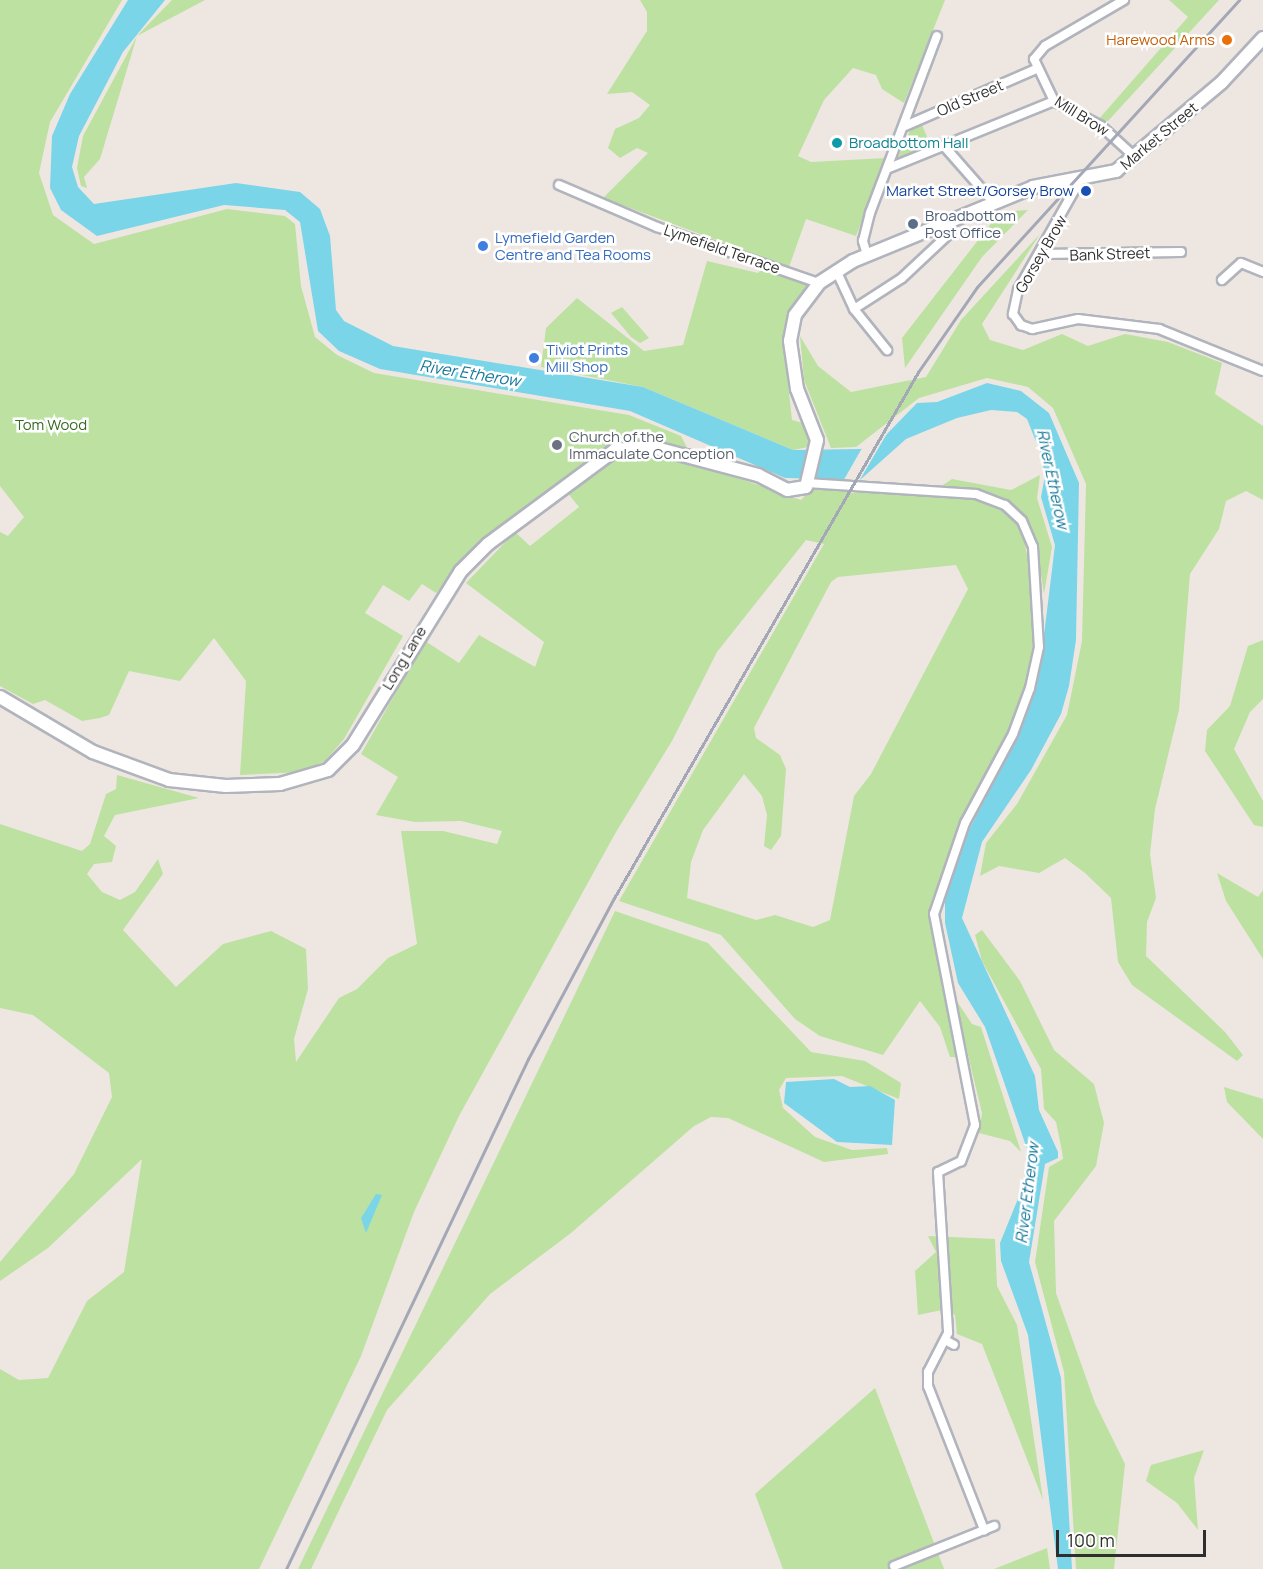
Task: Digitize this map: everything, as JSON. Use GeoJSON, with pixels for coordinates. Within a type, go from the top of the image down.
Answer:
{"type":"FeatureCollection","features":[{"type":"Feature","properties":{"kind":"street"},"geometry":{"type":"LineString","coordinates":[[1036,69],[1035,55],[1045,46],[1124,0]]}},
{"type":"Feature","properties":{"kind":"street"},"geometry":{"type":"LineString","coordinates":[[867,255],[863,241],[870,213],[905,126],[937,36]]}},
{"type":"Feature","properties":{"kind":"street","name":"Market Street"},"geometry":{"type":"LineString","coordinates":[[808,481],[817,443],[797,389],[790,341],[795,315],[819,283],[836,270],[867,255],[1042,184],[1078,182],[1103,177],[1136,158],[1232,73],[1263,38]]}},
{"type":"Feature","properties":{"kind":"street","name":"Mill Brow"},"geometry":{"type":"LineString","coordinates":[[1036,69],[1054,101],[1101,126],[1136,158]]}},
{"type":"Feature","properties":{"kind":"street","name":"Old Street"},"geometry":{"type":"LineString","coordinates":[[905,126],[1036,69]]}},
{"type":"Feature","properties":{"kind":"street"},"geometry":{"type":"LineString","coordinates":[[889,168],[1054,101]]}},
{"type":"Feature","properties":{"kind":"street"},"geometry":{"type":"LineString","coordinates":[[944,146],[994,202]]}},
{"type":"Feature","properties":{"kind":"street","name":"Gorsey Brow"},"geometry":{"type":"LineString","coordinates":[[1078,182],[1013,305],[1013,314],[1026,328],[1078,319],[1159,329],[1262,368]]}},
{"type":"Feature","properties":{"kind":"street","name":"Lymefield Terrace"},"geometry":{"type":"LineString","coordinates":[[559,185],[657,227],[819,283]]}},
{"type":"Feature","properties":{"kind":"street"},"geometry":{"type":"LineString","coordinates":[[854,309],[902,278],[950,233],[952,220]]}},
{"type":"Feature","properties":{"kind":"street","name":"Bank Street"},"geometry":{"type":"LineString","coordinates":[[1040,254],[1180,252]]}},
{"type":"Feature","properties":{"kind":"street"},"geometry":{"type":"LineString","coordinates":[[1222,280],[1240,263],[1263,272]]}},
{"type":"Feature","properties":{"kind":"street"},"geometry":{"type":"LineString","coordinates":[[836,270],[854,309],[887,350]]}},
{"type":"Feature","properties":{"kind":"street","name":"Long Lane"},"geometry":{"type":"LineString","coordinates":[[0,697],[93,752],[144,773],[226,786],[300,782],[328,770],[346,755],[461,571],[488,544],[615,450],[638,444],[670,451],[758,475],[795,492],[808,481]]}},
{"type":"Feature","properties":{"kind":"street"},"geometry":{"type":"LineString","coordinates":[[808,481],[976,494],[1005,505],[1022,521],[1033,547],[1039,647],[1030,688],[1013,734],[965,823],[934,914],[975,1125],[961,1161],[937,1176],[945,1340],[928,1372],[928,1386],[984,1530]]}},
{"type":"Feature","properties":{"kind":"street"},"geometry":{"type":"LineString","coordinates":[[945,1340],[954,1345]]}},
{"type":"Feature","properties":{"kind":"street"},"geometry":{"type":"LineString","coordinates":[[894,1566],[994,1526]]}},
{"type":"Feature","properties":{"kind":"green space","name":"Tom Wood"},"geometry":{"type":"Polygon","coordinates":[[[0,0],[122,0],[50,122],[39,173],[53,215],[94,244],[227,209],[285,216],[295,224],[301,286],[315,337],[337,355],[374,373],[629,415],[681,436],[695,463],[801,500],[814,486],[852,493],[934,491],[952,479],[1011,490],[1040,475],[1037,498],[1052,547],[1044,594],[1036,543],[1022,531],[1037,601],[1028,687],[1010,734],[962,822],[931,913],[957,1057],[950,1057],[940,1027],[920,1001],[883,1055],[820,1036],[795,1019],[721,935],[619,901],[824,544],[806,540],[717,652],[672,741],[616,832],[459,1116],[414,1212],[361,1356],[259,1569],[0,1569],[0,1369],[19,1380],[48,1378],[87,1301],[124,1272],[142,1159],[48,1248],[0,1281],[0,1262],[74,1174],[112,1097],[109,1073],[33,1015],[0,1008],[0,824],[82,851],[90,844],[106,794],[116,789],[117,775],[199,798],[115,815],[104,836],[116,846],[112,862],[94,864],[87,874],[102,892],[120,900],[135,892],[158,859],[163,874],[123,930],[176,987],[223,944],[271,931],[306,949],[308,989],[294,1039],[296,1062],[339,998],[357,989],[388,958],[417,944],[401,831],[443,831],[497,844],[502,831],[461,821],[415,822],[376,815],[398,777],[361,754],[425,641],[459,663],[479,635],[535,667],[544,642],[466,583],[515,532],[530,546],[579,507],[561,485],[467,556],[436,593],[422,584],[409,601],[383,585],[365,613],[403,636],[344,739],[325,761],[302,772],[240,775],[246,681],[214,638],[180,681],[129,671],[109,715],[100,718],[82,721],[45,700],[33,704],[0,686],[0,532],[8,536],[24,517],[0,486],[0,0]],[[956,565],[838,577],[831,582],[754,728],[756,738],[780,755],[786,769],[781,836],[771,850],[764,846],[767,815],[762,796],[744,774],[703,830],[691,862],[687,898],[756,920],[775,915],[813,927],[830,920],[854,796],[871,774],[968,589],[956,565]]]}},
{"type":"Feature","properties":{"kind":"green space"},"geometry":{"type":"Polygon","coordinates":[[[172,0],[205,0],[137,36],[172,0]]]}},
{"type":"Feature","properties":{"kind":"green space"},"geometry":{"type":"Polygon","coordinates":[[[640,0],[945,0],[904,103],[882,89],[876,75],[853,68],[824,100],[798,156],[811,162],[886,158],[856,236],[806,219],[789,267],[603,198],[648,153],[637,148],[620,158],[608,148],[615,129],[639,118],[650,105],[632,92],[607,94],[647,31],[647,12],[640,0]]]}},
{"type":"Feature","properties":{"kind":"green space"},"geometry":{"type":"Polygon","coordinates":[[[1169,0],[1219,0],[1108,121],[1098,120],[1188,17],[1169,0]]]}},
{"type":"Feature","properties":{"kind":"green space"},"geometry":{"type":"Polygon","coordinates":[[[137,36],[100,159],[84,177],[87,188],[81,186],[77,168],[83,136],[137,36]]]}},
{"type":"Feature","properties":{"kind":"green space"},"geometry":{"type":"Polygon","coordinates":[[[922,125],[931,146],[898,158],[910,130],[922,125]]]}},
{"type":"Feature","properties":{"kind":"green space"},"geometry":{"type":"Polygon","coordinates":[[[1028,210],[982,257],[905,368],[902,338],[1000,212],[1028,210]]]}},
{"type":"Feature","properties":{"kind":"green space"},"geometry":{"type":"Polygon","coordinates":[[[1040,234],[982,324],[990,340],[1023,350],[1062,334],[1088,346],[1125,334],[1168,342],[1222,363],[1215,394],[1263,426],[1263,500],[1246,491],[1226,501],[1219,529],[1190,574],[1179,710],[1155,809],[1150,854],[1156,898],[1147,922],[1146,956],[1225,1032],[1243,1055],[1237,1061],[1132,985],[1118,962],[1111,898],[1085,873],[1065,858],[1039,873],[999,866],[980,876],[986,843],[1017,804],[1067,715],[1082,641],[1086,484],[1053,408],[1028,387],[987,378],[919,398],[856,447],[831,448],[804,380],[800,336],[818,366],[851,392],[926,377],[961,320],[1040,234]]]}},
{"type":"Feature","properties":{"kind":"green space"},"geometry":{"type":"Polygon","coordinates":[[[707,261],[758,273],[763,268],[808,285],[788,316],[784,348],[792,420],[803,423],[813,446],[793,450],[643,387],[541,367],[546,328],[577,298],[644,351],[683,345],[707,261]]]}},
{"type":"Feature","properties":{"kind":"green space"},"geometry":{"type":"Polygon","coordinates":[[[622,307],[649,338],[640,343],[631,337],[611,313],[622,307]]]}},
{"type":"Feature","properties":{"kind":"green space"},"geometry":{"type":"Polygon","coordinates":[[[1263,640],[1263,699],[1250,712],[1234,749],[1263,801],[1263,827],[1254,825],[1205,751],[1207,730],[1230,706],[1248,646],[1263,640]]]}},
{"type":"Feature","properties":{"kind":"green space"},"geometry":{"type":"Polygon","coordinates":[[[1217,873],[1258,897],[1263,890],[1263,959],[1226,901],[1217,873]]]}},
{"type":"Feature","properties":{"kind":"green space"},"geometry":{"type":"Polygon","coordinates":[[[615,911],[708,943],[811,1052],[865,1061],[901,1083],[899,1099],[842,1076],[786,1078],[779,1090],[783,1108],[815,1137],[852,1150],[887,1148],[888,1154],[824,1162],[728,1118],[711,1117],[694,1126],[571,1233],[490,1294],[387,1410],[311,1569],[298,1569],[615,911]]]}},
{"type":"Feature","properties":{"kind":"green space"},"geometry":{"type":"Polygon","coordinates":[[[982,930],[1020,981],[1054,1050],[1094,1084],[1104,1123],[1096,1166],[1054,1221],[1056,1293],[1095,1403],[1125,1464],[1114,1569],[1076,1569],[1064,1372],[1035,1262],[1049,1167],[1063,1159],[1062,1151],[1056,1122],[1044,1109],[1041,1069],[982,961],[975,935],[982,930]]]}},
{"type":"Feature","properties":{"kind":"green space"},"geometry":{"type":"Polygon","coordinates":[[[954,997],[972,1024],[981,1027],[1021,1152],[1010,1141],[979,1133],[982,1113],[954,997]]]}},
{"type":"Feature","properties":{"kind":"green space"},"geometry":{"type":"Polygon","coordinates":[[[1224,1087],[1263,1099],[1263,1139],[1227,1102],[1224,1087]]]}},
{"type":"Feature","properties":{"kind":"green space"},"geometry":{"type":"Polygon","coordinates":[[[928,1236],[995,1239],[997,1286],[1017,1325],[1043,1500],[982,1344],[957,1334],[955,1315],[942,1310],[918,1315],[915,1271],[936,1252],[928,1236]]]}},
{"type":"Feature","properties":{"kind":"green space"},"geometry":{"type":"Polygon","coordinates":[[[875,1388],[944,1569],[783,1569],[755,1494],[875,1388]]]}},
{"type":"Feature","properties":{"kind":"green space"},"geometry":{"type":"Polygon","coordinates":[[[1204,1450],[1194,1478],[1198,1530],[1177,1503],[1146,1481],[1151,1465],[1204,1450]]]}},
{"type":"Feature","properties":{"kind":"green space"},"geometry":{"type":"Polygon","coordinates":[[[1047,1548],[1050,1569],[994,1569],[1047,1548]]]}},
{"type":"Feature","properties":{"kind":"water","name":"River Etherow"},"geometry":{"type":"Polygon","coordinates":[[[128,0],[165,0],[123,52],[79,136],[72,167],[78,187],[94,204],[236,183],[300,192],[320,209],[330,236],[336,310],[344,321],[393,346],[643,387],[793,450],[861,449],[885,436],[917,403],[937,402],[987,383],[1021,391],[1049,413],[1079,483],[1076,640],[1069,686],[1061,714],[1031,770],[982,842],[962,918],[1035,1076],[1039,1110],[1058,1152],[1058,1158],[1045,1164],[1029,1262],[1061,1378],[1072,1569],[1058,1569],[1028,1335],[1001,1261],[1000,1243],[1024,1184],[1027,1149],[985,1027],[958,983],[945,923],[945,878],[1026,717],[1039,676],[1055,545],[1041,497],[1045,476],[1041,454],[1027,419],[1017,412],[991,410],[957,418],[906,439],[860,480],[785,478],[630,411],[380,369],[339,351],[318,331],[300,222],[285,210],[224,205],[97,236],[61,210],[50,188],[52,136],[70,94],[128,0]]]}},
{"type":"Feature","properties":{"kind":"water"},"geometry":{"type":"Polygon","coordinates":[[[834,1079],[850,1087],[870,1086],[895,1100],[892,1145],[837,1142],[784,1103],[786,1082],[834,1079]]]}},
{"type":"Feature","properties":{"kind":"water"},"geometry":{"type":"Polygon","coordinates":[[[376,1194],[382,1195],[366,1233],[361,1218],[376,1194]]]}},
{"type":"Feature","properties":{"kind":"pier"},"geometry":{"type":"Polygon","coordinates":[[[892,425],[858,483],[842,483],[865,443],[892,425]]]}},
{"type":"Feature","properties":{"kind":"railway"},"geometry":{"type":"LineString","coordinates":[[286,1569],[528,1059],[614,898],[918,372],[977,287],[1239,0]]}},
{"type":"Feature","properties":{"kind":"place","name":"Harewood Arms"},"geometry":{"type":"Point","coordinates":[1227,40]}},
{"type":"Feature","properties":{"kind":"place","name":"Broadbottom Hall"},"geometry":{"type":"Point","coordinates":[837,143]}},
{"type":"Feature","properties":{"kind":"place","name":"Market Street/Gorsey Brow"},"geometry":{"type":"Point","coordinates":[1086,191]}},
{"type":"Feature","properties":{"kind":"place","name":"Broadbottom Post Office"},"geometry":{"type":"Point","coordinates":[913,224]}},
{"type":"Feature","properties":{"kind":"place","name":"Lymefield Garden Centre and Tea Rooms"},"geometry":{"type":"Point","coordinates":[483,246]}},
{"type":"Feature","properties":{"kind":"place","name":"Tiviot Prints Mill Shop"},"geometry":{"type":"Point","coordinates":[534,358]}},
{"type":"Feature","properties":{"kind":"place","name":"Church of the Immaculate Conception"},"geometry":{"type":"Point","coordinates":[557,445]}}]}
